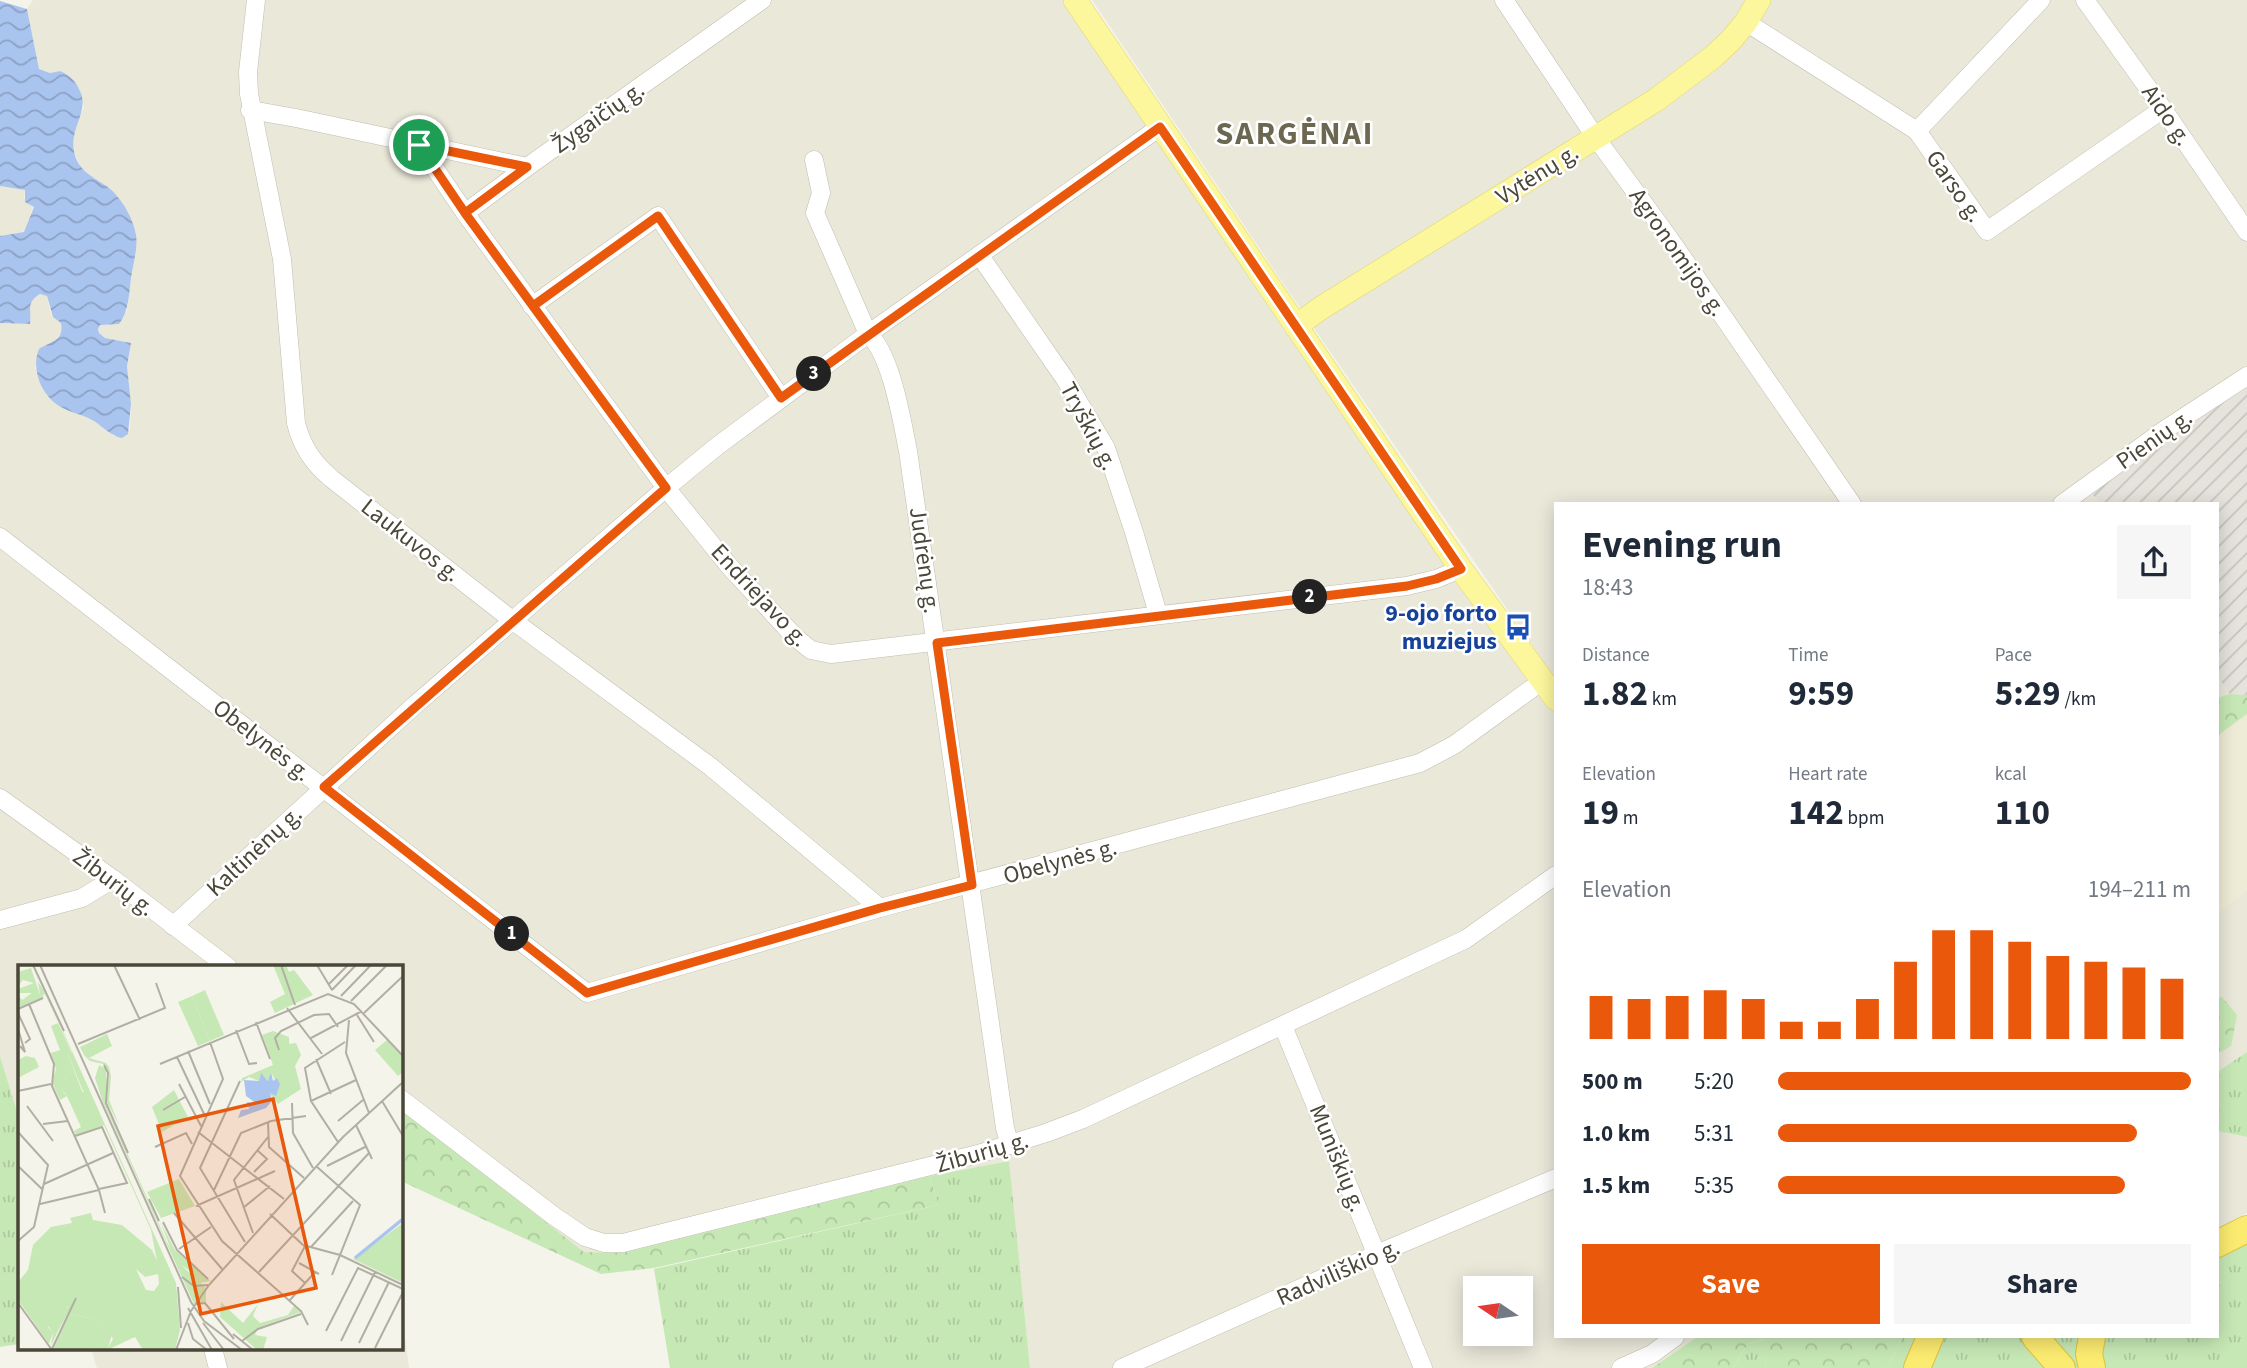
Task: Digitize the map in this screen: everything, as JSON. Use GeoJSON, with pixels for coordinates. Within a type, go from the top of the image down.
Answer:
{"type":"FeatureCollection","features":[{"type":"Feature","properties":{"kind":"highway"},"geometry":{"type":"LineString","coordinates":[[2219,1243],[2247,1229]]}},
{"type":"Feature","properties":{"kind":"highway"},"geometry":{"type":"LineString","coordinates":[[1917,1368],[1930,1338]]}},
{"type":"Feature","properties":{"kind":"highway"},"geometry":{"type":"LineString","coordinates":[[2036,1338],[2062,1368]]}},
{"type":"Feature","properties":{"kind":"highway"},"geometry":{"type":"LineString","coordinates":[[2092,1338],[2089,1354],[2092,1368]]}},
{"type":"Feature","properties":{"kind":"main road"},"geometry":{"type":"LineString","coordinates":[[1074,0],[1461,569],[1554,696]]}},
{"type":"Feature","properties":{"kind":"main road","name":"Vytėnų g."},"geometry":{"type":"LineString","coordinates":[[1296,326],[1656,100],[1713,57],[1746,22],[1759,0]]}},
{"type":"Feature","properties":{"kind":"street","name":"Laukuvos g."},"geometry":{"type":"LineString","coordinates":[[256,0],[248,72],[250,110],[282,259],[292,393],[296,423],[304,448],[332,479],[512,620],[711,767],[880,908]]}},
{"type":"Feature","properties":{"kind":"street","name":"Žygaičių g."},"geometry":{"type":"LineString","coordinates":[[250,110],[321,122],[527,167],[762,0]]}},
{"type":"Feature","properties":{"kind":"street","name":"Agronomijos g."},"geometry":{"type":"LineString","coordinates":[[1504,0],[1596,138],[1669,238],[1851,502]]}},
{"type":"Feature","properties":{"kind":"street"},"geometry":{"type":"LineString","coordinates":[[1917,131],[2041,0]]}},
{"type":"Feature","properties":{"kind":"street","name":"Aido g."},"geometry":{"type":"LineString","coordinates":[[2085,0],[2247,232]]}},
{"type":"Feature","properties":{"kind":"street","name":"Garso g."},"geometry":{"type":"LineString","coordinates":[[1746,22],[1917,131],[1987,231],[2163,109]]}},
{"type":"Feature","properties":{"kind":"street","name":"Kaltinėnų g."},"geometry":{"type":"LineString","coordinates":[[173,926],[324,787],[666,488],[868,334],[1160,127]]}},
{"type":"Feature","properties":{"kind":"street","name":"Endriejavo g."},"geometry":{"type":"LineString","coordinates":[[419,145],[465,213],[666,488],[730,567],[796,638],[811,650],[831,654],[937,643],[1158,614],[1407,586],[1461,569]]}},
{"type":"Feature","properties":{"kind":"street","name":"Judrėnų g."},"geometry":{"type":"LineString","coordinates":[[814,160],[821,193],[815,213],[868,334],[875,340],[884,358],[900,411],[916,499],[1005,1128],[1010,1145]]}},
{"type":"Feature","properties":{"kind":"street"},"geometry":{"type":"LineString","coordinates":[[465,213],[527,167]]}},
{"type":"Feature","properties":{"kind":"street"},"geometry":{"type":"LineString","coordinates":[[533,306],[658,216],[781,398]]}},
{"type":"Feature","properties":{"kind":"street","name":"Tryškių g."},"geometry":{"type":"LineString","coordinates":[[980,256],[1065,379],[1106,448],[1158,614]]}},
{"type":"Feature","properties":{"kind":"street","name":"Pienių g."},"geometry":{"type":"LineString","coordinates":[[2065,502],[2163,431],[2247,376]]}},
{"type":"Feature","properties":{"kind":"street","name":"Obelynės g."},"geometry":{"type":"LineString","coordinates":[[0,537],[587,993],[880,908],[1420,763],[1454,745],[1542,681]]}},
{"type":"Feature","properties":{"kind":"street","name":"Žiburių g."},"geometry":{"type":"LineString","coordinates":[[0,798],[8,812],[113,879],[225,965]]}},
{"type":"Feature","properties":{"kind":"street","name":"Žiburių g."},"geometry":{"type":"LineString","coordinates":[[402,1100],[585,1237],[604,1243],[623,1243],[978,1154],[1083,1119],[1466,939],[1554,876]]}},
{"type":"Feature","properties":{"kind":"street"},"geometry":{"type":"LineString","coordinates":[[0,920],[82,898],[113,879]]}},
{"type":"Feature","properties":{"kind":"street","name":"Muniškių g."},"geometry":{"type":"LineString","coordinates":[[1283,1026],[1423,1368]]}},
{"type":"Feature","properties":{"kind":"street","name":"Radviliškio g."},"geometry":{"type":"LineString","coordinates":[[1122,1368],[1377,1254],[1554,1179]]}},
{"type":"Feature","properties":{"kind":"street"},"geometry":{"type":"LineString","coordinates":[[1621,1368],[1652,1354],[1674,1338]]}},
{"type":"Feature","properties":{"kind":"street"},"geometry":{"type":"LineString","coordinates":[[214,1350],[218,1368]]}},
{"type":"Feature","properties":{"kind":"shaded area"},"geometry":{"type":"Polygon","coordinates":[[[33,0],[1064,0],[1302,355],[1554,711],[1554,1338],[1696,1338],[1652,1368],[1030,1368],[1008,1161],[930,1176],[622,1253],[584,1252],[402,1110],[402,965],[18,965],[18,1115],[0,1056],[0,323],[27,324],[31,321],[28,306],[33,299],[41,294],[47,296],[50,311],[61,323],[62,332],[35,367],[38,378],[52,400],[59,406],[92,419],[114,436],[126,436],[130,429],[131,404],[127,365],[131,343],[105,338],[98,329],[100,325],[127,311],[136,235],[120,199],[81,167],[73,145],[74,131],[84,107],[69,76],[60,71],[50,73],[39,69],[27,9],[33,0]]]}},
{"type":"Feature","properties":{"kind":"shaded area"},"geometry":{"type":"Polygon","coordinates":[[[1092,0],[2247,0],[2247,384],[2091,493],[2098,502],[1554,502],[1554,677],[1092,0]]]}},
{"type":"Feature","properties":{"kind":"shaded area"},"geometry":{"type":"Polygon","coordinates":[[[0,186],[25,190],[24,198],[33,206],[26,229],[21,233],[0,236],[0,186]]]}},
{"type":"Feature","properties":{"kind":"shaded area"},"geometry":{"type":"Polygon","coordinates":[[[2247,384],[2247,695],[2230,694],[2219,679],[2219,502],[2098,502],[2091,492],[2247,384]]]}},
{"type":"Feature","properties":{"kind":"shaded area"},"geometry":{"type":"Polygon","coordinates":[[[2219,679],[2230,694],[2247,695],[2247,1052],[2219,1071],[2219,679]]]}},
{"type":"Feature","properties":{"kind":"shaded area"},"geometry":{"type":"Polygon","coordinates":[[[2247,714],[2247,891],[2219,912],[2219,735],[2247,714]]]}},
{"type":"Feature","properties":{"kind":"shaded area"},"geometry":{"type":"Polygon","coordinates":[[[2219,1131],[2247,1137],[2247,1213],[2219,1228],[2219,1131]]]}},
{"type":"Feature","properties":{"kind":"shaded area"},"geometry":{"type":"Polygon","coordinates":[[[402,1316],[409,1368],[97,1368],[91,1350],[402,1350],[402,1316]]]}},
{"type":"Feature","properties":{"kind":"green space"},"geometry":{"type":"Polygon","coordinates":[[[2230,694],[2247,695],[2247,714],[2219,735],[2219,697],[2230,694]]]}},
{"type":"Feature","properties":{"kind":"green space"},"geometry":{"type":"Polygon","coordinates":[[[2222,997],[2237,1015],[2231,1046],[2219,1053],[2219,998],[2222,997]]]}},
{"type":"Feature","properties":{"kind":"green space"},"geometry":{"type":"Polygon","coordinates":[[[2247,1052],[2247,1137],[2219,1131],[2219,1071],[2247,1052]]]}},
{"type":"Feature","properties":{"kind":"green space"},"geometry":{"type":"Polygon","coordinates":[[[0,1056],[18,1115],[18,1344],[0,1347],[0,1056]]]}},
{"type":"Feature","properties":{"kind":"green space"},"geometry":{"type":"Polygon","coordinates":[[[402,1110],[584,1252],[622,1253],[930,1176],[938,1205],[654,1268],[601,1274],[402,1181],[402,1110]]]}},
{"type":"Feature","properties":{"kind":"green space"},"geometry":{"type":"Polygon","coordinates":[[[1009,1161],[1030,1368],[670,1368],[654,1269],[938,1205],[930,1176],[1009,1161]]]}},
{"type":"Feature","properties":{"kind":"green space"},"geometry":{"type":"Polygon","coordinates":[[[2247,1241],[2247,1368],[2101,1368],[2099,1338],[2219,1338],[2219,1253],[2247,1241]]]}},
{"type":"Feature","properties":{"kind":"green space"},"geometry":{"type":"Polygon","coordinates":[[[1696,1338],[1902,1338],[1887,1368],[1765,1368],[1766,1339],[1748,1344],[1733,1368],[1652,1368],[1696,1338]]]}},
{"type":"Feature","properties":{"kind":"green space"},"geometry":{"type":"Polygon","coordinates":[[[1902,1338],[1923,1338],[1909,1368],[1887,1368],[1902,1338]]]}},
{"type":"Feature","properties":{"kind":"green space"},"geometry":{"type":"Polygon","coordinates":[[[1936,1338],[2030,1338],[2056,1368],[1923,1368],[1936,1338]]]}},
{"type":"Feature","properties":{"kind":"green space"},"geometry":{"type":"Polygon","coordinates":[[[2047,1338],[2085,1338],[2082,1368],[2072,1368],[2047,1338]]]}},
{"type":"Feature","properties":{"kind":"green space"},"geometry":{"type":"Polygon","coordinates":[[[1767,1339],[1765,1368],[1733,1368],[1748,1344],[1767,1339]]]}},
{"type":"Feature","properties":{"kind":"water"},"geometry":{"type":"Polygon","coordinates":[[[0,1],[27,9],[39,69],[50,73],[60,71],[77,86],[83,104],[73,143],[78,163],[116,195],[125,207],[134,228],[136,251],[125,314],[119,324],[100,325],[98,329],[105,338],[131,343],[127,366],[131,404],[128,434],[122,438],[90,419],[59,406],[42,388],[36,364],[39,349],[56,340],[61,334],[61,323],[53,317],[47,296],[40,294],[32,301],[30,324],[0,323],[0,236],[24,232],[34,207],[25,202],[25,190],[0,186],[0,1]]]}},
{"type":"Feature","properties":{"kind":"place","name":"9-ojo forto muziejus"},"geometry":{"type":"Point","coordinates":[1518,627]}},
{"type":"Feature","properties":{"kind":"district","name":"SARGĖNAI"},"geometry":{"type":"Point","coordinates":[1295,133]}},
{"type":"Feature","properties":{"kind":"route"},"geometry":{"type":"LineString","coordinates":[[419,145],[465,213],[666,488],[324,787],[587,993],[880,908],[972,885],[937,643],[1158,614],[1407,586],[1461,569],[1160,127],[781,398],[658,216],[533,306],[465,213],[527,167],[419,145]]}}]}
